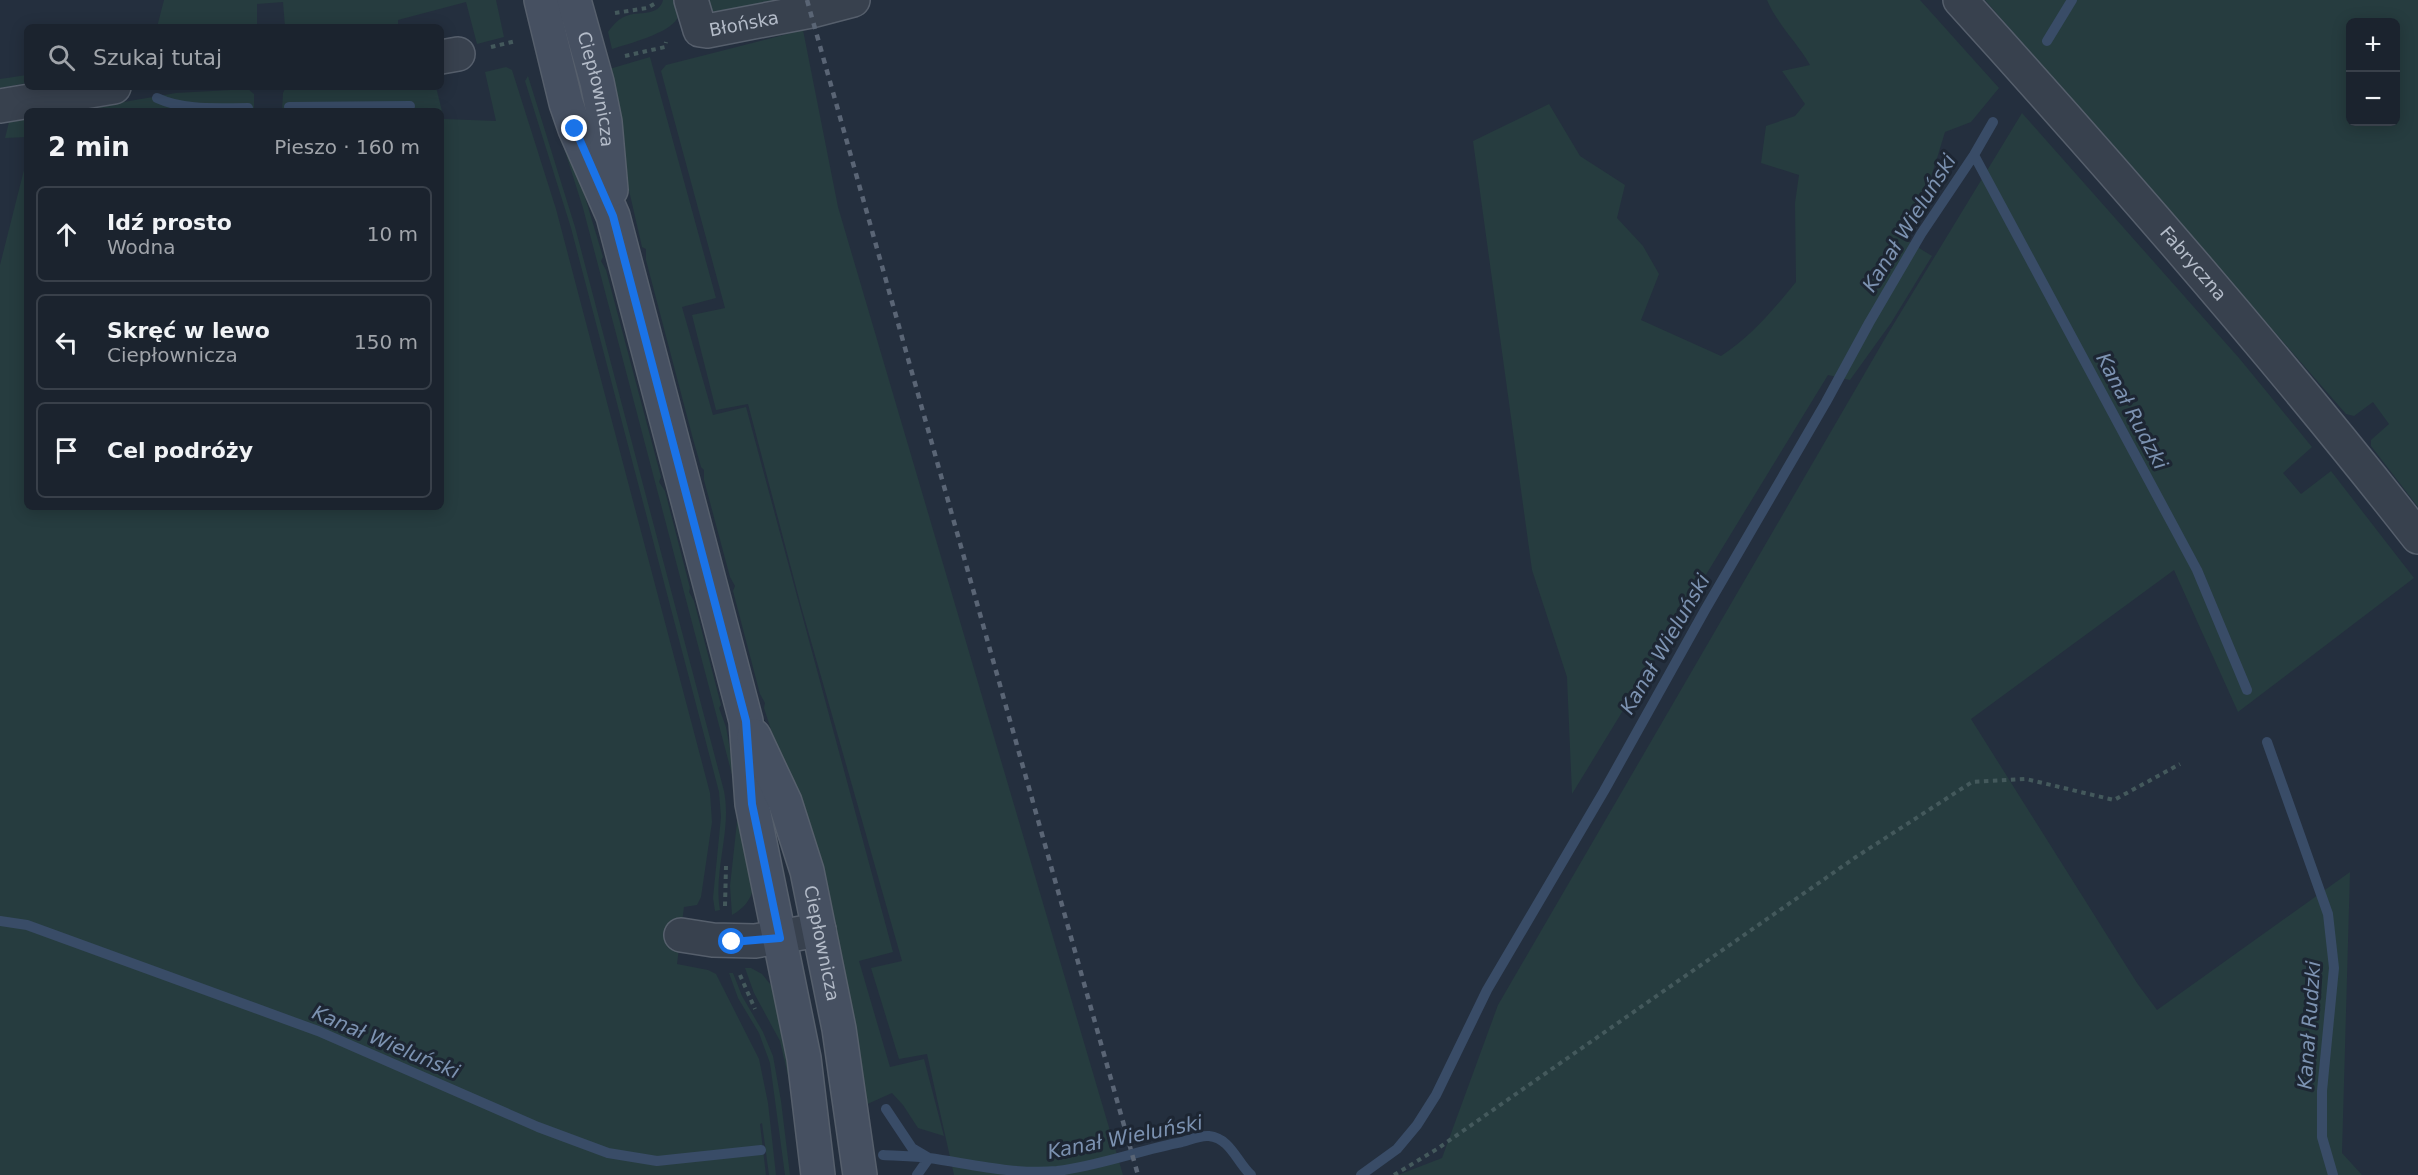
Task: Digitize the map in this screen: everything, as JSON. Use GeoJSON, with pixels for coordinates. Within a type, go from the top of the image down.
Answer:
{"type":"FeatureCollection","features":[{"type":"Feature","properties":{"kind":"main road","name":"Ciepłownicza"},"geometry":{"type":"LineString","coordinates":[[541,0],[566,103],[613,216],[746,721],[752,804],[804,1058],[818,1175]]}},
{"type":"Feature","properties":{"kind":"main road","name":"Ciepłownicza"},"geometry":{"type":"LineString","coordinates":[[574,0],[594,71],[605,122],[613,216]]}},
{"type":"Feature","properties":{"kind":"main road","name":"Ciepłownicza"},"geometry":{"type":"LineString","coordinates":[[746,721],[785,802],[804,862],[839,1029],[860,1175]]}},
{"type":"Feature","properties":{"kind":"street","name":"Błońska"},"geometry":{"type":"LineString","coordinates":[[690,0],[700,30],[707,31],[811,11],[853,0]]}},
{"type":"Feature","properties":{"kind":"street","name":"Fabryczna"},"geometry":{"type":"LineString","coordinates":[[1960,0],[2061,111],[2328,423],[2418,537]]}},
{"type":"Feature","properties":{"kind":"street"},"geometry":{"type":"LineString","coordinates":[[0,106],[96,90]]}},
{"type":"Feature","properties":{"kind":"street"},"geometry":{"type":"LineString","coordinates":[[681,935],[732,942],[780,938],[819,930]]}},
{"type":"Feature","properties":{"kind":"path"},"geometry":{"type":"LineString","coordinates":[[611,15],[619,11],[654,6],[658,0]]}},
{"type":"Feature","properties":{"kind":"path"},"geometry":{"type":"LineString","coordinates":[[1394,1175],[1446,1142],[1856,857],[1972,782],[2026,779],[2114,800],[2180,764]]}},
{"type":"Feature","properties":{"kind":"green space"},"geometry":{"type":"Polygon","coordinates":[[[164,0],[496,0],[504,37],[477,44],[466,2],[398,20],[398,24],[285,24],[283,2],[257,4],[257,24],[158,24],[164,0]]]}},
{"type":"Feature","properties":{"kind":"green space"},"geometry":{"type":"Polygon","coordinates":[[[663,0],[679,0],[679,14],[673,24],[648,37],[612,49],[608,32],[616,22],[626,16],[653,11],[661,5],[663,0]]]}},
{"type":"Feature","properties":{"kind":"green space"},"geometry":{"type":"Polygon","coordinates":[[[705,0],[788,0],[718,18],[705,0]]]}},
{"type":"Feature","properties":{"kind":"green space"},"geometry":{"type":"Polygon","coordinates":[[[1767,0],[1920,0],[1999,88],[1971,122],[1945,132],[1937,160],[1917,210],[1901,235],[1893,232],[1932,256],[1891,323],[1850,380],[1828,375],[1572,794],[1567,677],[1532,570],[1473,141],[1549,104],[1580,156],[1625,185],[1617,218],[1643,246],[1659,274],[1641,320],[1721,356],[1752,331],[1796,282],[1795,203],[1799,175],[1761,163],[1766,126],[1795,116],[1805,104],[1782,71],[1810,65],[1776,17],[1767,0]]]}},
{"type":"Feature","properties":{"kind":"green space"},"geometry":{"type":"Polygon","coordinates":[[[1985,0],[2418,0],[2418,507],[2371,446],[2371,440],[2389,424],[2373,402],[2354,416],[2346,414],[1985,0]]]}},
{"type":"Feature","properties":{"kind":"green space"},"geometry":{"type":"Polygon","coordinates":[[[803,30],[838,207],[1123,1175],[954,1175],[927,1054],[899,1059],[871,968],[902,961],[801,606],[748,404],[716,410],[692,315],[725,308],[661,71],[666,65],[803,30]]]}},
{"type":"Feature","properties":{"kind":"green space"},"geometry":{"type":"Polygon","coordinates":[[[650,57],[716,298],[682,307],[713,415],[746,407],[893,952],[859,961],[890,1067],[924,1059],[944,1136],[918,1128],[892,1093],[863,1106],[779,755],[764,708],[765,703],[760,694],[733,591],[735,586],[730,577],[704,480],[704,470],[701,467],[693,439],[646,260],[646,249],[642,247],[622,160],[606,70],[650,57]]]}},
{"type":"Feature","properties":{"kind":"green space"},"geometry":{"type":"Polygon","coordinates":[[[506,67],[512,70],[556,209],[710,793],[712,822],[701,897],[697,905],[684,907],[677,964],[708,970],[716,974],[759,1059],[768,1103],[776,1175],[769,1175],[762,1123],[760,1124],[766,1175],[0,1175],[0,265],[24,170],[24,510],[444,510],[444,119],[496,121],[485,72],[506,67]]]}},
{"type":"Feature","properties":{"kind":"green space"},"geometry":{"type":"Polygon","coordinates":[[[547,70],[603,257],[601,261],[606,270],[661,477],[659,482],[665,491],[690,588],[689,592],[694,601],[721,705],[719,708],[726,727],[754,888],[746,904],[732,915],[730,886],[738,813],[735,786],[583,208],[540,72],[547,70]]]}},
{"type":"Feature","properties":{"kind":"green space"},"geometry":{"type":"Polygon","coordinates":[[[24,75],[24,84],[0,88],[0,79],[24,75]]]}},
{"type":"Feature","properties":{"kind":"green space"},"geometry":{"type":"Polygon","coordinates":[[[528,76],[575,227],[724,791],[726,821],[719,880],[720,910],[715,911],[713,898],[721,817],[719,792],[571,228],[525,81],[528,76]]]}},
{"type":"Feature","properties":{"kind":"green space"},"geometry":{"type":"Polygon","coordinates":[[[249,90],[254,94],[254,108],[88,108],[176,93],[249,90]]]}},
{"type":"Feature","properties":{"kind":"green space"},"geometry":{"type":"Polygon","coordinates":[[[284,90],[437,90],[441,108],[282,108],[284,90]]]}},
{"type":"Feature","properties":{"kind":"green space"},"geometry":{"type":"Polygon","coordinates":[[[2022,113],[2239,358],[2312,447],[2283,473],[2301,494],[2331,471],[2414,578],[2238,712],[2174,570],[1971,719],[2137,983],[2157,1010],[2350,872],[2342,1153],[2362,1175],[1398,1175],[1442,1158],[1498,1005],[1887,335],[2022,113]]]}},
{"type":"Feature","properties":{"kind":"green space"},"geometry":{"type":"Polygon","coordinates":[[[24,120],[24,137],[5,138],[9,122],[24,120]]]}},
{"type":"Feature","properties":{"kind":"green space"},"geometry":{"type":"Polygon","coordinates":[[[745,968],[751,968],[762,974],[779,995],[793,1097],[780,1041],[754,993],[745,968]]]}},
{"type":"Feature","properties":{"kind":"green space"},"geometry":{"type":"Polygon","coordinates":[[[729,973],[733,973],[742,996],[763,1032],[773,1056],[790,1175],[785,1175],[770,1063],[759,1033],[738,998],[729,973]]]}},
{"type":"Feature","properties":{"kind":"waterway","name":"Kanał Wieluński"},"geometry":{"type":"LineString","coordinates":[[2047,41],[2072,0]]}},
{"type":"Feature","properties":{"kind":"waterway"},"geometry":{"type":"LineString","coordinates":[[157,98],[190,107],[248,108]]}},
{"type":"Feature","properties":{"kind":"waterway"},"geometry":{"type":"LineString","coordinates":[[289,107],[410,106]]}},
{"type":"Feature","properties":{"kind":"waterway","name":"Kanał Wieluński"},"geometry":{"type":"LineString","coordinates":[[1361,1175],[1397,1149],[1417,1125],[1436,1095],[1487,990],[1604,791],[1869,323],[1921,234],[1974,155],[1993,122]]}},
{"type":"Feature","properties":{"kind":"waterway","name":"Kanał Rudzki"},"geometry":{"type":"LineString","coordinates":[[1974,155],[2197,570],[2247,690]]}},
{"type":"Feature","properties":{"kind":"waterway","name":"Kanał Rudzki"},"geometry":{"type":"LineString","coordinates":[[2267,742],[2328,914],[2334,968],[2322,1091],[2322,1137],[2333,1175]]}},
{"type":"Feature","properties":{"kind":"waterway","name":"Kanał Wieluński"},"geometry":{"type":"LineString","coordinates":[[0,921],[27,925],[318,1031],[538,1127],[608,1153],[657,1161],[761,1150]]}},
{"type":"Feature","properties":{"kind":"waterway"},"geometry":{"type":"LineString","coordinates":[[886,1109],[912,1148],[929,1158],[917,1175]]}},
{"type":"Feature","properties":{"kind":"waterway","name":"Kanał Wieluński"},"geometry":{"type":"LineString","coordinates":[[883,1155],[929,1158],[977,1166],[1041,1172],[1088,1165],[1209,1136],[1228,1146],[1251,1175]]}},
{"type":"Feature","properties":{"kind":"railway"},"geometry":{"type":"LineString","coordinates":[[807,0],[1138,1175]]}},
{"type":"Feature","properties":{"kind":"route"},"geometry":{"type":"LineString","coordinates":[[575,129],[613,216],[746,721],[752,804],[780,938],[732,942]]}}]}
